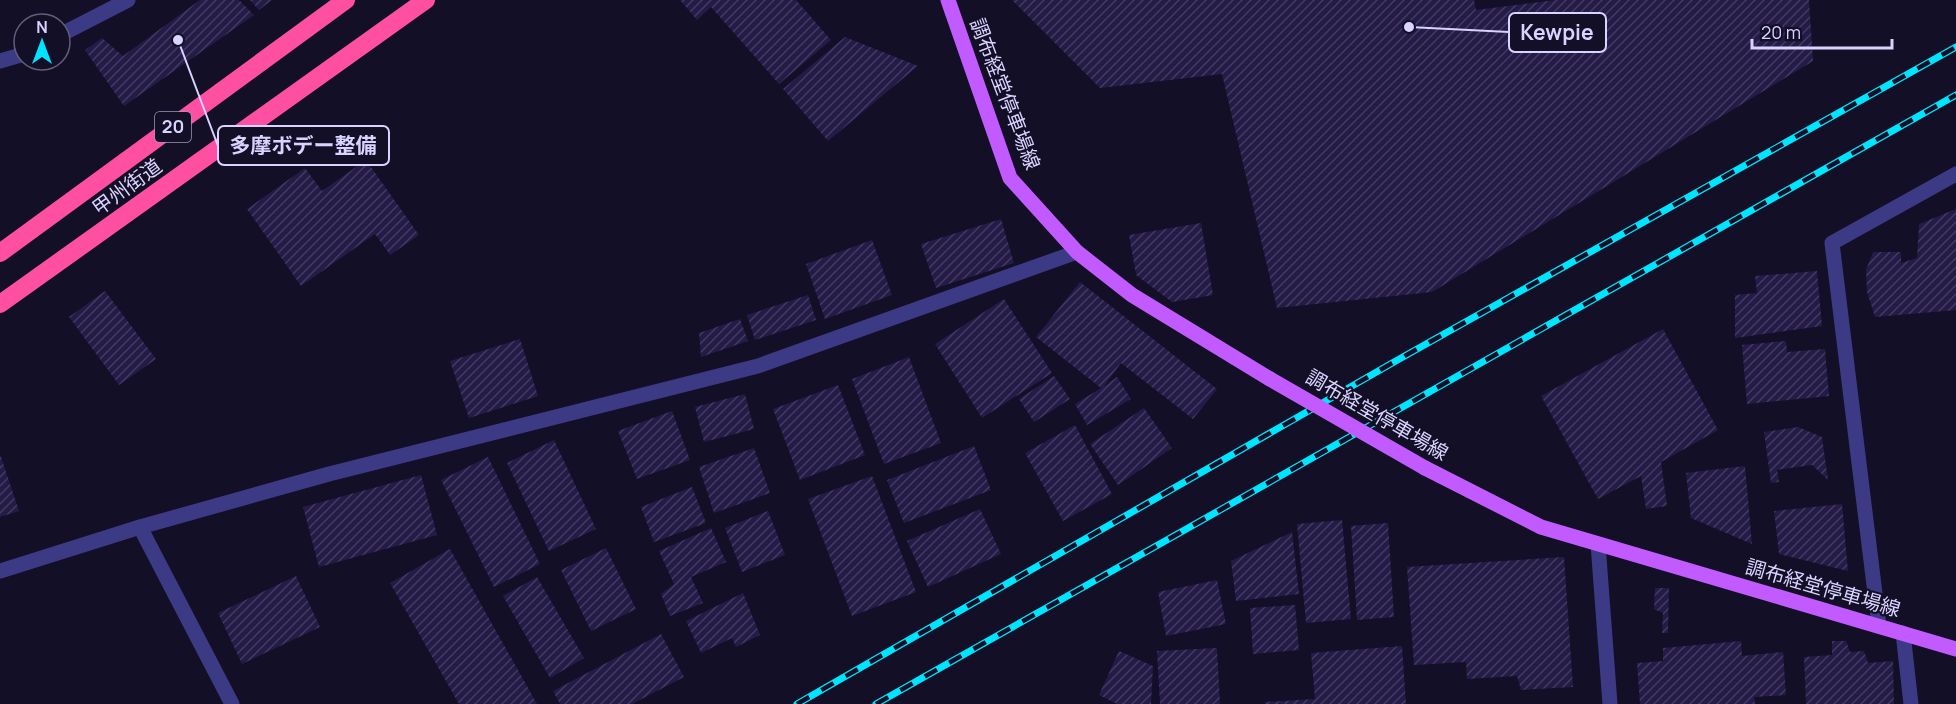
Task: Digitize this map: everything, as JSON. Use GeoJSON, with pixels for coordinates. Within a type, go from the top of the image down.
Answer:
{"type":"FeatureCollection","features":[{"type":"Feature","properties":{"kind":"highway","name":"甲州街道"},"geometry":{"type":"LineString","coordinates":[[0,253],[346,0]]}},
{"type":"Feature","properties":{"kind":"highway","name":"甲州街道"},"geometry":{"type":"LineString","coordinates":[[0,304],[426,0]]}},
{"type":"Feature","properties":{"kind":"main road","name":"調布経堂停車場線"},"geometry":{"type":"LineString","coordinates":[[948,0],[1010,178],[1077,252],[1132,295],[1270,379],[1425,468],[1540,526],[1956,649]]}},
{"type":"Feature","properties":{"kind":"street"},"geometry":{"type":"LineString","coordinates":[[72,29],[129,0]]}},
{"type":"Feature","properties":{"kind":"street"},"geometry":{"type":"LineString","coordinates":[[1879,626],[1832,243],[1956,174]]}},
{"type":"Feature","properties":{"kind":"street"},"geometry":{"type":"LineString","coordinates":[[0,571],[140,527],[329,474],[758,366],[1077,252]]}},
{"type":"Feature","properties":{"kind":"street"},"geometry":{"type":"LineString","coordinates":[[140,527],[232,704]]}},
{"type":"Feature","properties":{"kind":"street"},"geometry":{"type":"LineString","coordinates":[[1598,543],[1610,704]]}},
{"type":"Feature","properties":{"kind":"street"},"geometry":{"type":"LineString","coordinates":[[1903,633],[1911,704]]}},
{"type":"Feature","properties":{"kind":"building"},"geometry":{"type":"Polygon","coordinates":[[[200,0],[239,0],[254,15],[124,106],[85,50],[102,38],[123,56],[200,0]]]}},
{"type":"Feature","properties":{"kind":"building"},"geometry":{"type":"Polygon","coordinates":[[[250,0],[272,0],[259,10],[250,0]]]}},
{"type":"Feature","properties":{"kind":"building"},"geometry":{"type":"Polygon","coordinates":[[[680,0],[796,0],[831,40],[779,84],[711,7],[697,20],[680,0]]]}},
{"type":"Feature","properties":{"kind":"building"},"geometry":{"type":"Polygon","coordinates":[[[1012,0],[1474,0],[1476,10],[1555,0],[1809,0],[1813,61],[1432,292],[1277,308],[1222,74],[1100,88],[1012,0]]]}},
{"type":"Feature","properties":{"kind":"building"},"geometry":{"type":"Polygon","coordinates":[[[845,37],[918,66],[828,141],[783,89],[845,37]]]}},
{"type":"Feature","properties":{"kind":"building"},"geometry":{"type":"Polygon","coordinates":[[[366,160],[419,235],[390,255],[375,234],[301,286],[247,209],[305,168],[322,191],[366,160]]]}},
{"type":"Feature","properties":{"kind":"building"},"geometry":{"type":"Polygon","coordinates":[[[1956,209],[1956,310],[1875,317],[1867,292],[1866,270],[1873,252],[1901,252],[1901,263],[1917,258],[1919,224],[1956,209]]]}},
{"type":"Feature","properties":{"kind":"building"},"geometry":{"type":"Polygon","coordinates":[[[1001,219],[1014,263],[936,288],[921,244],[1001,219]]]}},
{"type":"Feature","properties":{"kind":"building"},"geometry":{"type":"Polygon","coordinates":[[[1201,223],[1213,295],[1172,302],[1136,275],[1129,235],[1201,223]]]}},
{"type":"Feature","properties":{"kind":"building"},"geometry":{"type":"Polygon","coordinates":[[[872,240],[892,295],[825,319],[806,264],[872,240]]]}},
{"type":"Feature","properties":{"kind":"building"},"geometry":{"type":"Polygon","coordinates":[[[1817,271],[1822,326],[1735,338],[1735,295],[1757,293],[1755,276],[1817,271]]]}},
{"type":"Feature","properties":{"kind":"building"},"geometry":{"type":"Polygon","coordinates":[[[1080,282],[1217,389],[1193,419],[1121,363],[1104,386],[1117,377],[1131,399],[1087,425],[1075,404],[1101,388],[1036,337],[1080,282]]]}},
{"type":"Feature","properties":{"kind":"building"},"geometry":{"type":"Polygon","coordinates":[[[105,291],[156,359],[119,385],[69,317],[105,291]]]}},
{"type":"Feature","properties":{"kind":"building"},"geometry":{"type":"Polygon","coordinates":[[[808,295],[816,320],[755,340],[747,315],[808,295]]]}},
{"type":"Feature","properties":{"kind":"building"},"geometry":{"type":"Polygon","coordinates":[[[1004,299],[1052,373],[982,418],[935,344],[1004,299]]]}},
{"type":"Feature","properties":{"kind":"building"},"geometry":{"type":"Polygon","coordinates":[[[740,319],[748,341],[701,357],[699,333],[740,319]]]}},
{"type":"Feature","properties":{"kind":"building"},"geometry":{"type":"Polygon","coordinates":[[[1663,329],[1718,430],[1661,462],[1667,506],[1646,509],[1641,476],[1598,499],[1541,396],[1663,329]]]}},
{"type":"Feature","properties":{"kind":"building"},"geometry":{"type":"Polygon","coordinates":[[[520,339],[538,396],[469,418],[450,361],[520,339]]]}},
{"type":"Feature","properties":{"kind":"building"},"geometry":{"type":"Polygon","coordinates":[[[1786,341],[1787,352],[1825,349],[1829,396],[1747,404],[1742,345],[1786,341]]]}},
{"type":"Feature","properties":{"kind":"building"},"geometry":{"type":"Polygon","coordinates":[[[909,357],[941,443],[884,464],[852,379],[909,357]]]}},
{"type":"Feature","properties":{"kind":"building"},"geometry":{"type":"Polygon","coordinates":[[[1054,376],[1070,399],[1034,422],[1019,399],[1054,376]]]}},
{"type":"Feature","properties":{"kind":"building"},"geometry":{"type":"Polygon","coordinates":[[[838,385],[865,455],[800,480],[773,409],[838,385]]]}},
{"type":"Feature","properties":{"kind":"building"},"geometry":{"type":"Polygon","coordinates":[[[745,394],[754,429],[704,442],[695,407],[745,394]]]}},
{"type":"Feature","properties":{"kind":"building"},"geometry":{"type":"Polygon","coordinates":[[[1144,408],[1172,448],[1118,485],[1090,444],[1144,408]]]}},
{"type":"Feature","properties":{"kind":"building"},"geometry":{"type":"Polygon","coordinates":[[[672,411],[690,460],[637,479],[618,431],[672,411]]]}},
{"type":"Feature","properties":{"kind":"building"},"geometry":{"type":"Polygon","coordinates":[[[1075,425],[1112,494],[1063,521],[1025,453],[1075,425]]]}},
{"type":"Feature","properties":{"kind":"building"},"geometry":{"type":"Polygon","coordinates":[[[1798,427],[1822,437],[1828,480],[1812,465],[1777,470],[1779,482],[1771,483],[1764,432],[1798,427]]]}},
{"type":"Feature","properties":{"kind":"building"},"geometry":{"type":"Polygon","coordinates":[[[554,440],[596,529],[549,551],[507,463],[554,440]]]}},
{"type":"Feature","properties":{"kind":"building"},"geometry":{"type":"Polygon","coordinates":[[[974,446],[991,490],[904,523],[887,480],[974,446]]]}},
{"type":"Feature","properties":{"kind":"building"},"geometry":{"type":"Polygon","coordinates":[[[754,448],[770,493],[714,513],[699,467],[754,448]]]}},
{"type":"Feature","properties":{"kind":"building"},"geometry":{"type":"Polygon","coordinates":[[[0,454],[19,511],[0,517],[0,454]]]}},
{"type":"Feature","properties":{"kind":"building"},"geometry":{"type":"Polygon","coordinates":[[[488,457],[540,564],[494,587],[441,480],[488,457]]]}},
{"type":"Feature","properties":{"kind":"building"},"geometry":{"type":"Polygon","coordinates":[[[1745,466],[1752,544],[1691,518],[1686,473],[1745,466]]]}},
{"type":"Feature","properties":{"kind":"building"},"geometry":{"type":"Polygon","coordinates":[[[421,475],[437,535],[319,567],[303,507],[421,475]]]}},
{"type":"Feature","properties":{"kind":"building"},"geometry":{"type":"Polygon","coordinates":[[[872,476],[916,592],[852,616],[808,499],[872,476]]]}},
{"type":"Feature","properties":{"kind":"building"},"geometry":{"type":"Polygon","coordinates":[[[692,487],[706,523],[654,542],[641,507],[692,487]]]}},
{"type":"Feature","properties":{"kind":"building"},"geometry":{"type":"Polygon","coordinates":[[[1842,504],[1848,571],[1779,554],[1774,511],[1842,504]]]}},
{"type":"Feature","properties":{"kind":"building"},"geometry":{"type":"Polygon","coordinates":[[[980,509],[1001,554],[928,587],[907,541],[980,509]]]}},
{"type":"Feature","properties":{"kind":"building"},"geometry":{"type":"Polygon","coordinates":[[[768,511],[785,555],[742,572],[725,528],[768,511]]]}},
{"type":"Feature","properties":{"kind":"building"},"geometry":{"type":"Polygon","coordinates":[[[1342,520],[1351,619],[1306,623],[1297,524],[1342,520]]]}},
{"type":"Feature","properties":{"kind":"building"},"geometry":{"type":"Polygon","coordinates":[[[1388,523],[1394,617],[1357,620],[1351,526],[1388,523]]]}},
{"type":"Feature","properties":{"kind":"building"},"geometry":{"type":"Polygon","coordinates":[[[711,528],[726,562],[691,577],[703,603],[670,616],[661,594],[674,584],[659,551],[711,528]]]}},
{"type":"Feature","properties":{"kind":"building"},"geometry":{"type":"Polygon","coordinates":[[[1292,532],[1299,594],[1236,601],[1231,561],[1292,532]]]}},
{"type":"Feature","properties":{"kind":"building"},"geometry":{"type":"Polygon","coordinates":[[[606,548],[636,609],[591,631],[561,570],[606,548]]]}},
{"type":"Feature","properties":{"kind":"building"},"geometry":{"type":"Polygon","coordinates":[[[450,549],[537,704],[459,704],[390,583],[450,549]]]}},
{"type":"Feature","properties":{"kind":"building"},"geometry":{"type":"Polygon","coordinates":[[[1564,557],[1573,687],[1521,690],[1517,676],[1467,679],[1466,662],[1414,665],[1407,567],[1564,557]]]}},
{"type":"Feature","properties":{"kind":"building"},"geometry":{"type":"Polygon","coordinates":[[[296,576],[320,627],[242,664],[218,613],[296,576]]]}},
{"type":"Feature","properties":{"kind":"building"},"geometry":{"type":"Polygon","coordinates":[[[537,577],[584,658],[550,678],[503,596],[537,577]]]}},
{"type":"Feature","properties":{"kind":"building"},"geometry":{"type":"Polygon","coordinates":[[[1217,580],[1226,624],[1166,636],[1158,592],[1217,580]]]}},
{"type":"Feature","properties":{"kind":"building"},"geometry":{"type":"Polygon","coordinates":[[[1655,588],[1669,588],[1668,633],[1662,633],[1663,613],[1654,609],[1655,588]]]}},
{"type":"Feature","properties":{"kind":"building"},"geometry":{"type":"Polygon","coordinates":[[[743,593],[760,635],[736,647],[732,638],[701,653],[686,621],[743,593]]]}},
{"type":"Feature","properties":{"kind":"building"},"geometry":{"type":"Polygon","coordinates":[[[1295,605],[1299,650],[1253,654],[1250,608],[1295,605]]]}},
{"type":"Feature","properties":{"kind":"building"},"geometry":{"type":"Polygon","coordinates":[[[661,634],[684,677],[632,704],[560,704],[553,691],[661,634]]]}},
{"type":"Feature","properties":{"kind":"building"},"geometry":{"type":"Polygon","coordinates":[[[1741,641],[1742,656],[1783,652],[1786,695],[1754,697],[1755,704],[1640,704],[1637,663],[1663,661],[1663,648],[1741,641]]]}},
{"type":"Feature","properties":{"kind":"building"},"geometry":{"type":"Polygon","coordinates":[[[1832,641],[1846,641],[1850,652],[1864,651],[1868,663],[1893,661],[1894,704],[1806,704],[1804,657],[1832,655],[1832,641]]]}},
{"type":"Feature","properties":{"kind":"building"},"geometry":{"type":"Polygon","coordinates":[[[1402,646],[1406,704],[1265,704],[1265,702],[1315,699],[1311,653],[1402,646]]]}},
{"type":"Feature","properties":{"kind":"building"},"geometry":{"type":"Polygon","coordinates":[[[1217,648],[1220,704],[1160,704],[1157,651],[1217,648]]]}},
{"type":"Feature","properties":{"kind":"building"},"geometry":{"type":"Polygon","coordinates":[[[1119,651],[1153,666],[1151,704],[1117,704],[1099,695],[1119,651]]]}},
{"type":"Feature","properties":{"kind":"railway"},"geometry":{"type":"LineString","coordinates":[[797,704],[1394,362],[1956,47]]}},
{"type":"Feature","properties":{"kind":"railway"},"geometry":{"type":"LineString","coordinates":[[876,704],[1956,95]]}},
{"type":"Feature","properties":{"kind":"place","name":"Kewpie"},"geometry":{"type":"Point","coordinates":[1409,27]}},
{"type":"Feature","properties":{"kind":"place","name":"多摩ボデー整備"},"geometry":{"type":"Point","coordinates":[178,40]}}]}
